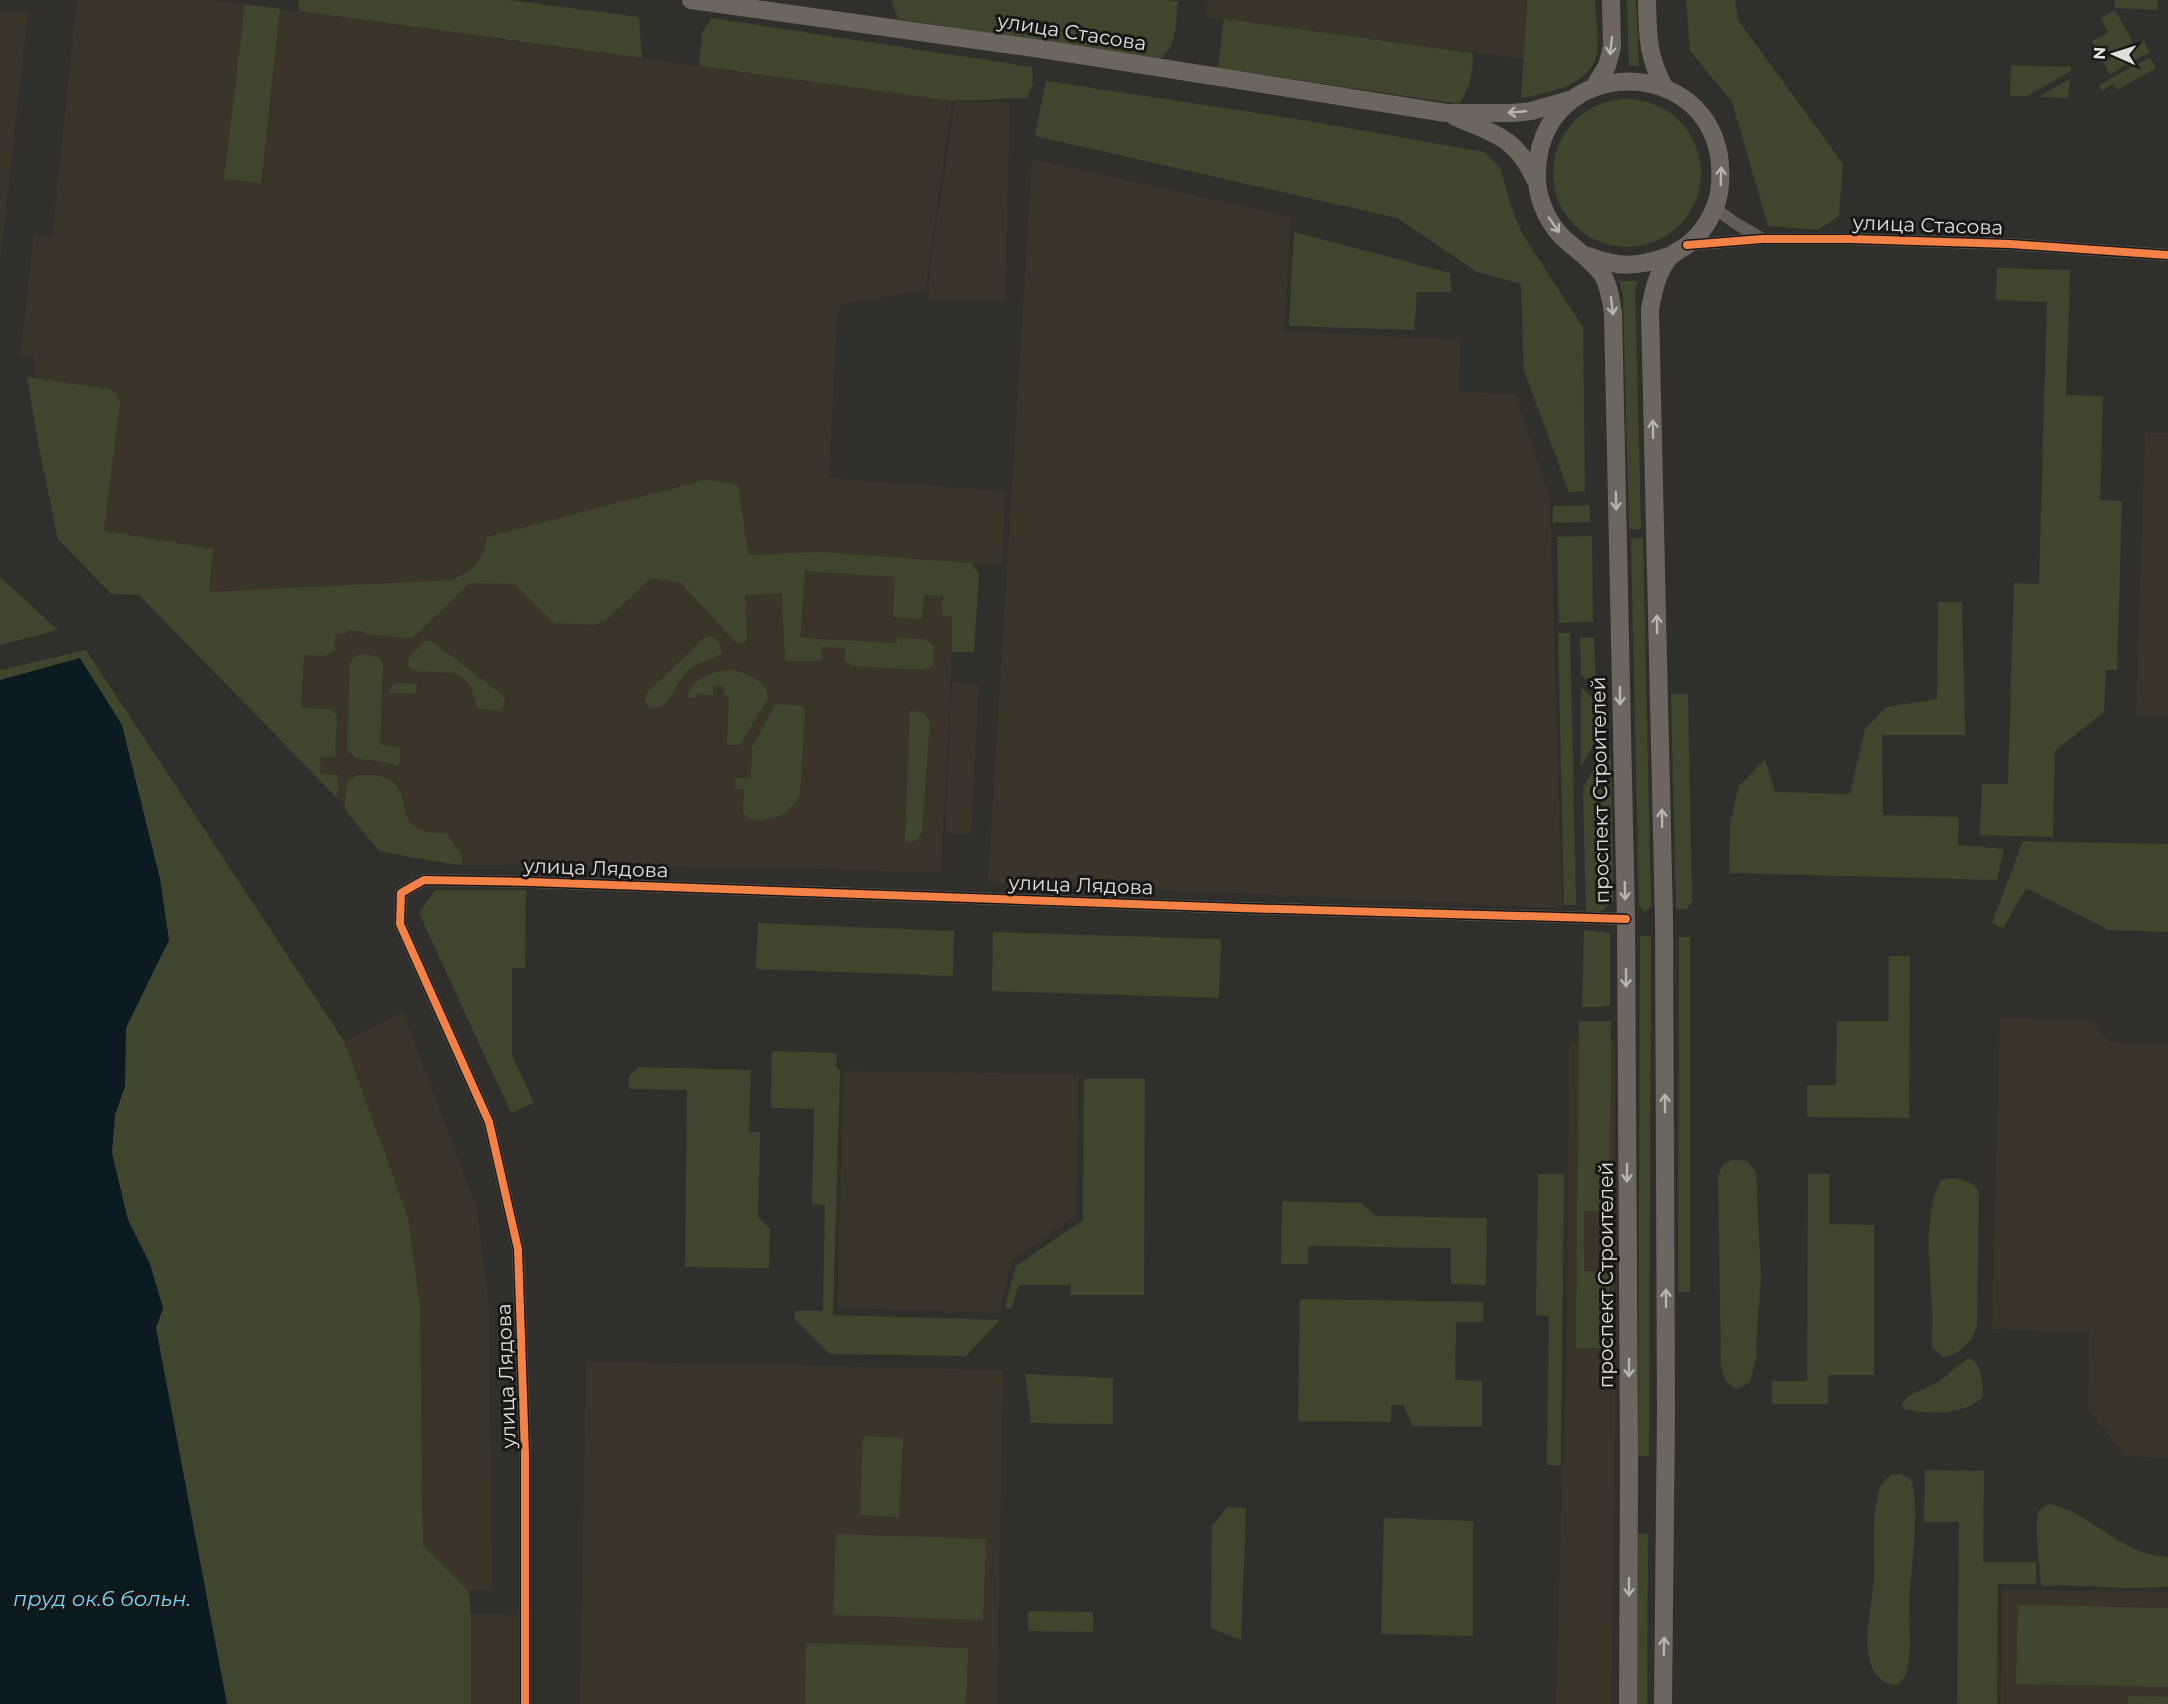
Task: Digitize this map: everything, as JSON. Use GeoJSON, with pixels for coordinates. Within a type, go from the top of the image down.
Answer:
{"type":"FeatureCollection","features":[{"type":"Feature","properties":{"kind":"main road","name":"улица Стасова"},"geometry":{"type":"LineString","coordinates":[[691,0],[1048,50],[1446,113],[1514,113],[1530,111],[1574,98]]}},
{"type":"Feature","properties":{"kind":"main road"},"geometry":{"type":"LineString","coordinates":[[1594,87],[1606,66],[1612,47],[1611,0]]}},
{"type":"Feature","properties":{"kind":"main road"},"geometry":{"type":"LineString","coordinates":[[1647,0],[1648,47],[1653,67],[1664,87]]}},
{"type":"Feature","properties":{"kind":"main road"},"geometry":{"type":"LineString","coordinates":[[1586,255],[1606,263],[1628,266],[1649,264],[1669,256],[1687,245],[1708,222],[1715,208],[1721,177],[1717,145],[1708,126],[1696,109],[1680,96],[1664,87],[1627,80],[1594,87]]}},
{"type":"Feature","properties":{"kind":"main road","name":"проспект Строителей"},"geometry":{"type":"LineString","coordinates":[[1594,87],[1574,98],[1556,116],[1544,137],[1537,161],[1537,184],[1542,206],[1552,226],[1586,255],[1603,276],[1610,295],[1613,313],[1626,919],[1628,1704]]}},
{"type":"Feature","properties":{"kind":"main road","name":"улица Стасова"},"geometry":{"type":"LineString","coordinates":[[1446,113],[1508,140],[1528,164],[1537,184]]}},
{"type":"Feature","properties":{"kind":"main road"},"geometry":{"type":"LineString","coordinates":[[1663,1704],[1666,1413],[1664,919],[1650,310],[1654,288],[1669,256]]}},
{"type":"Feature","properties":{"kind":"street","name":"улица Стасова"},"geometry":{"type":"LineString","coordinates":[[1715,208],[1742,228],[1762,239]]}},
{"type":"Feature","properties":{"kind":"street","name":"улица Стасова"},"geometry":{"type":"LineString","coordinates":[[1687,245],[1762,239],[2010,244],[2168,255]]}},
{"type":"Feature","properties":{"kind":"street","name":"улица Лядова"},"geometry":{"type":"LineString","coordinates":[[525,1704],[525,1451],[518,1248],[489,1122],[400,924],[401,893],[424,880],[519,882],[1240,908],[1626,919]]}},
{"type":"Feature","properties":{"kind":"shaded area"},"geometry":{"type":"Polygon","coordinates":[[[77,0],[215,0],[952,101],[925,290],[840,305],[837,317],[829,478],[1005,491],[1002,566],[971,564],[979,574],[974,652],[952,652],[941,873],[757,867],[463,865],[379,851],[337,798],[139,595],[68,537],[35,387],[35,357],[20,355],[34,235],[52,237],[77,0]]]}},
{"type":"Feature","properties":{"kind":"shaded area"},"geometry":{"type":"Polygon","coordinates":[[[1208,0],[1526,0],[1524,59],[1205,17],[1208,0]]]}},
{"type":"Feature","properties":{"kind":"shaded area"},"geometry":{"type":"Polygon","coordinates":[[[0,10],[28,13],[0,264],[0,10]]]}},
{"type":"Feature","properties":{"kind":"shaded area"},"geometry":{"type":"Polygon","coordinates":[[[955,102],[1010,102],[1005,301],[928,300],[930,267],[955,102]]]}},
{"type":"Feature","properties":{"kind":"shaded area"},"geometry":{"type":"Polygon","coordinates":[[[1032,159],[1291,217],[1284,332],[1460,339],[1459,392],[1515,394],[1550,500],[1562,908],[988,882],[1032,159]]]}},
{"type":"Feature","properties":{"kind":"shaded area"},"geometry":{"type":"Polygon","coordinates":[[[2145,433],[2168,433],[2168,716],[2136,715],[2145,433]]]}},
{"type":"Feature","properties":{"kind":"shaded area"},"geometry":{"type":"Polygon","coordinates":[[[952,682],[979,684],[971,834],[945,833],[952,682]]]}},
{"type":"Feature","properties":{"kind":"shaded area"},"geometry":{"type":"Polygon","coordinates":[[[403,1012],[477,1209],[489,1310],[492,1589],[469,1592],[423,1546],[420,1305],[408,1218],[344,1041],[403,1012]]]}},
{"type":"Feature","properties":{"kind":"shaded area"},"geometry":{"type":"Polygon","coordinates":[[[2000,1017],[2092,1021],[2110,1042],[2168,1044],[2168,1458],[2125,1456],[2088,1409],[2089,1332],[1992,1329],[2000,1017]]]}},
{"type":"Feature","properties":{"kind":"shaded area"},"geometry":{"type":"Polygon","coordinates":[[[1615,1042],[1615,1420],[1611,1704],[1556,1704],[1567,1302],[1569,1043],[1615,1042]]]}},
{"type":"Feature","properties":{"kind":"shaded area"},"geometry":{"type":"Polygon","coordinates":[[[844,1071],[1079,1074],[1076,1216],[1012,1260],[999,1313],[837,1308],[844,1071]]]}},
{"type":"Feature","properties":{"kind":"shaded area"},"geometry":{"type":"Polygon","coordinates":[[[586,1361],[1003,1370],[997,1704],[580,1704],[586,1361]]]}},
{"type":"Feature","properties":{"kind":"shaded area"},"geometry":{"type":"Polygon","coordinates":[[[2002,1590],[2168,1592],[2168,1704],[2001,1704],[2002,1590]]]}},
{"type":"Feature","properties":{"kind":"shaded area"},"geometry":{"type":"Polygon","coordinates":[[[471,1614],[520,1615],[520,1704],[471,1704],[471,1614]]]}},
{"type":"Feature","properties":{"kind":"green space"},"geometry":{"type":"Polygon","coordinates":[[[298,0],[509,0],[639,17],[642,58],[299,11],[298,0]]]}},
{"type":"Feature","properties":{"kind":"green space"},"geometry":{"type":"Polygon","coordinates":[[[892,0],[1167,0],[1178,2],[1172,41],[1165,55],[1159,59],[898,19],[892,0]]]}},
{"type":"Feature","properties":{"kind":"green space"},"geometry":{"type":"Polygon","coordinates":[[[1527,0],[1595,0],[1597,52],[1587,73],[1578,80],[1556,90],[1521,99],[1527,0]]]}},
{"type":"Feature","properties":{"kind":"green space"},"geometry":{"type":"Polygon","coordinates":[[[1627,0],[1636,0],[1639,66],[1629,66],[1627,0]]]}},
{"type":"Feature","properties":{"kind":"green space"},"geometry":{"type":"Polygon","coordinates":[[[1686,0],[1735,0],[1738,20],[1843,164],[1839,216],[1818,230],[1768,226],[1732,102],[1690,51],[1686,0]]]}},
{"type":"Feature","properties":{"kind":"green space"},"geometry":{"type":"Polygon","coordinates":[[[2115,0],[2158,0],[2157,10],[2115,8],[2115,0]]]}},
{"type":"Feature","properties":{"kind":"green space"},"geometry":{"type":"Polygon","coordinates":[[[245,4],[280,9],[261,183],[224,179],[245,4]]]}},
{"type":"Feature","properties":{"kind":"green space"},"geometry":{"type":"Polygon","coordinates":[[[2115,10],[2133,42],[2102,59],[2092,41],[2108,33],[2101,18],[2115,10]]]}},
{"type":"Feature","properties":{"kind":"green space"},"geometry":{"type":"Polygon","coordinates":[[[712,18],[1032,67],[1033,84],[1027,98],[952,101],[699,66],[702,33],[712,18]]]}},
{"type":"Feature","properties":{"kind":"green space"},"geometry":{"type":"Polygon","coordinates":[[[1224,19],[1473,53],[1470,80],[1459,104],[1218,68],[1224,19]]]}},
{"type":"Feature","properties":{"kind":"green space"},"geometry":{"type":"Polygon","coordinates":[[[2143,40],[2150,52],[2110,74],[2103,62],[2143,40]]]}},
{"type":"Feature","properties":{"kind":"green space"},"geometry":{"type":"Polygon","coordinates":[[[2150,57],[2156,68],[2117,90],[2113,84],[2102,91],[2099,85],[2150,57]]]}},
{"type":"Feature","properties":{"kind":"green space"},"geometry":{"type":"Polygon","coordinates":[[[2011,65],[2071,67],[2071,71],[2027,96],[2010,96],[2011,65]]]}},
{"type":"Feature","properties":{"kind":"green space"},"geometry":{"type":"Polygon","coordinates":[[[2070,79],[2068,98],[2038,97],[2070,79]]]}},
{"type":"Feature","properties":{"kind":"green space"},"geometry":{"type":"Polygon","coordinates":[[[1046,81],[1309,121],[1484,152],[1500,168],[1514,215],[1523,235],[1583,327],[1585,491],[1569,492],[1524,371],[1521,284],[1477,272],[1397,218],[1035,136],[1046,81]]]}},
{"type":"Feature","properties":{"kind":"green space"},"geometry":{"type":"Polygon","coordinates":[[[1627,99],[1641,100],[1655,105],[1668,111],[1679,121],[1689,132],[1695,145],[1700,159],[1700,187],[1695,201],[1689,214],[1679,225],[1668,235],[1655,241],[1641,246],[1627,247],[1613,246],[1599,241],[1586,235],[1575,225],[1565,214],[1559,201],[1554,187],[1553,173],[1554,159],[1559,145],[1565,132],[1575,121],[1586,111],[1599,105],[1613,100],[1627,99]]]}},
{"type":"Feature","properties":{"kind":"green space"},"geometry":{"type":"Polygon","coordinates":[[[1294,232],[1450,273],[1452,292],[1417,292],[1414,330],[1289,326],[1294,232]]]}},
{"type":"Feature","properties":{"kind":"green space"},"geometry":{"type":"Polygon","coordinates":[[[1997,268],[2070,270],[2066,395],[2103,396],[2100,500],[2122,501],[2117,670],[2106,670],[2104,712],[2055,751],[2053,837],[1980,835],[1982,784],[2008,784],[2014,583],[2039,584],[2047,302],[1996,300],[1997,268]]]}},
{"type":"Feature","properties":{"kind":"green space"},"geometry":{"type":"Polygon","coordinates":[[[1619,281],[1638,281],[1635,290],[1641,529],[1629,529],[1623,295],[1619,281]]]}},
{"type":"Feature","properties":{"kind":"green space"},"geometry":{"type":"Polygon","coordinates":[[[27,377],[109,389],[117,394],[120,402],[104,531],[213,549],[209,592],[451,580],[472,569],[483,553],[487,537],[705,480],[738,484],[748,555],[820,552],[971,563],[979,574],[974,652],[952,652],[952,617],[942,616],[943,596],[924,595],[922,619],[893,617],[895,577],[805,571],[800,638],[897,643],[897,638],[926,639],[934,647],[934,664],[925,670],[852,666],[845,660],[845,648],[822,647],[821,659],[817,661],[785,661],[782,593],[745,595],[747,639],[744,643],[735,642],[681,583],[651,578],[605,621],[595,625],[554,623],[515,584],[472,583],[466,586],[412,639],[347,630],[346,634],[336,633],[334,651],[325,656],[304,655],[301,708],[332,709],[337,717],[335,757],[321,757],[320,774],[338,775],[337,798],[139,595],[111,594],[58,539],[27,377]]]}},
{"type":"Feature","properties":{"kind":"green space"},"geometry":{"type":"Polygon","coordinates":[[[1590,505],[1590,522],[1553,523],[1553,506],[1590,505]]]}},
{"type":"Feature","properties":{"kind":"green space"},"geometry":{"type":"Polygon","coordinates":[[[1592,536],[1593,622],[1559,623],[1557,537],[1592,536]]]}},
{"type":"Feature","properties":{"kind":"green space"},"geometry":{"type":"Polygon","coordinates":[[[1631,538],[1643,538],[1651,907],[1645,912],[1639,906],[1631,538]]]}},
{"type":"Feature","properties":{"kind":"green space"},"geometry":{"type":"Polygon","coordinates":[[[0,577],[58,630],[0,645],[0,577]]]}},
{"type":"Feature","properties":{"kind":"green space"},"geometry":{"type":"Polygon","coordinates":[[[1938,602],[1962,602],[1965,735],[1882,735],[1883,815],[1959,817],[1958,845],[2004,849],[1997,880],[1729,873],[1730,823],[1739,786],[1765,759],[1775,792],[1850,794],[1865,729],[1886,707],[1937,699],[1938,602]]]}},
{"type":"Feature","properties":{"kind":"green space"},"geometry":{"type":"Polygon","coordinates":[[[1558,633],[1570,633],[1576,905],[1564,905],[1558,633]]]}},
{"type":"Feature","properties":{"kind":"green space"},"geometry":{"type":"Polygon","coordinates":[[[714,637],[721,646],[722,653],[688,670],[668,700],[657,708],[650,709],[645,700],[646,694],[704,638],[714,637]]]}},
{"type":"Feature","properties":{"kind":"green space"},"geometry":{"type":"Polygon","coordinates":[[[1594,637],[1596,686],[1581,675],[1580,638],[1594,637]]]}},
{"type":"Feature","properties":{"kind":"green space"},"geometry":{"type":"Polygon","coordinates":[[[425,641],[433,642],[501,694],[505,700],[500,711],[477,707],[471,686],[459,675],[412,671],[408,666],[409,657],[425,641]]]}},
{"type":"Feature","properties":{"kind":"green space"},"geometry":{"type":"Polygon","coordinates":[[[86,650],[344,1041],[408,1217],[420,1305],[423,1546],[469,1592],[471,1704],[0,1704],[0,670],[86,650]]]}},
{"type":"Feature","properties":{"kind":"green space"},"geometry":{"type":"Polygon","coordinates":[[[357,655],[372,655],[383,664],[380,745],[400,747],[399,767],[390,763],[355,758],[347,749],[350,662],[357,655]]]}},
{"type":"Feature","properties":{"kind":"green space"},"geometry":{"type":"Polygon","coordinates":[[[734,670],[751,676],[761,683],[768,698],[740,745],[727,745],[729,696],[724,695],[724,686],[713,686],[713,695],[697,694],[697,698],[687,698],[699,679],[712,673],[734,670]]]}},
{"type":"Feature","properties":{"kind":"green space"},"geometry":{"type":"Polygon","coordinates":[[[398,683],[417,684],[416,694],[389,693],[392,686],[398,683]]]}},
{"type":"Feature","properties":{"kind":"green space"},"geometry":{"type":"Polygon","coordinates":[[[1581,687],[1595,700],[1596,740],[1581,767],[1581,687]]]}},
{"type":"Feature","properties":{"kind":"green space"},"geometry":{"type":"Polygon","coordinates":[[[1671,694],[1688,694],[1692,901],[1687,909],[1676,909],[1671,694]]]}},
{"type":"Feature","properties":{"kind":"green space"},"geometry":{"type":"Polygon","coordinates":[[[776,704],[801,706],[805,710],[800,794],[790,808],[778,816],[748,819],[743,812],[744,789],[735,789],[735,778],[751,778],[752,747],[776,704]]]}},
{"type":"Feature","properties":{"kind":"green space"},"geometry":{"type":"Polygon","coordinates":[[[910,711],[922,713],[930,721],[922,832],[917,840],[910,843],[905,841],[910,711]]]}},
{"type":"Feature","properties":{"kind":"green space"},"geometry":{"type":"Polygon","coordinates":[[[1604,749],[1611,759],[1613,902],[1600,912],[1586,915],[1583,788],[1604,749]]]}},
{"type":"Feature","properties":{"kind":"green space"},"geometry":{"type":"Polygon","coordinates":[[[358,775],[380,776],[395,783],[410,822],[427,832],[447,833],[461,855],[463,865],[379,851],[345,810],[346,784],[358,775]]]}},
{"type":"Feature","properties":{"kind":"green space"},"geometry":{"type":"Polygon","coordinates":[[[2023,841],[2168,844],[2168,932],[2109,930],[2026,888],[2003,929],[1992,923],[2023,841]]]}},
{"type":"Feature","properties":{"kind":"green space"},"geometry":{"type":"Polygon","coordinates":[[[435,890],[526,890],[525,968],[512,968],[512,1055],[534,1103],[511,1113],[419,913],[435,890]]]}},
{"type":"Feature","properties":{"kind":"green space"},"geometry":{"type":"Polygon","coordinates":[[[758,923],[954,931],[953,976],[756,969],[758,923]]]}},
{"type":"Feature","properties":{"kind":"green space"},"geometry":{"type":"Polygon","coordinates":[[[1584,930],[1610,933],[1610,1005],[1582,1007],[1584,930]]]}},
{"type":"Feature","properties":{"kind":"green space"},"geometry":{"type":"Polygon","coordinates":[[[993,932],[1221,939],[1219,998],[992,991],[993,932]]]}},
{"type":"Feature","properties":{"kind":"green space"},"geometry":{"type":"Polygon","coordinates":[[[1640,936],[1651,936],[1649,1456],[1638,1456],[1640,936]]]}},
{"type":"Feature","properties":{"kind":"green space"},"geometry":{"type":"Polygon","coordinates":[[[1679,937],[1690,937],[1690,1292],[1678,1292],[1679,937]]]}},
{"type":"Feature","properties":{"kind":"green space"},"geometry":{"type":"Polygon","coordinates":[[[1889,956],[1910,956],[1909,1118],[1807,1117],[1807,1085],[1836,1085],[1837,1021],[1889,1021],[1889,956]]]}},
{"type":"Feature","properties":{"kind":"green space"},"geometry":{"type":"Polygon","coordinates":[[[1579,1021],[1611,1021],[1609,1211],[1584,1211],[1584,1271],[1610,1272],[1609,1348],[1576,1348],[1579,1021]]]}},
{"type":"Feature","properties":{"kind":"green space"},"geometry":{"type":"Polygon","coordinates":[[[772,1051],[837,1053],[836,1067],[840,1071],[833,1315],[1000,1320],[966,1356],[830,1354],[795,1319],[795,1311],[823,1311],[825,1205],[812,1204],[814,1109],[771,1108],[772,1051]]]}},
{"type":"Feature","properties":{"kind":"green space"},"geometry":{"type":"Polygon","coordinates":[[[639,1067],[751,1070],[749,1132],[760,1132],[758,1217],[770,1229],[769,1268],[685,1267],[687,1090],[629,1089],[629,1076],[639,1067]]]}},
{"type":"Feature","properties":{"kind":"green space"},"geometry":{"type":"Polygon","coordinates":[[[1084,1079],[1145,1079],[1144,1295],[1071,1295],[1070,1285],[1019,1285],[1011,1309],[1005,1307],[1016,1266],[1083,1220],[1084,1079]]]}},
{"type":"Feature","properties":{"kind":"green space"},"geometry":{"type":"Polygon","coordinates":[[[1733,1160],[1748,1161],[1756,1172],[1761,1279],[1757,1355],[1750,1382],[1737,1389],[1727,1382],[1721,1365],[1718,1176],[1723,1164],[1733,1160]]]}},
{"type":"Feature","properties":{"kind":"green space"},"geometry":{"type":"Polygon","coordinates":[[[1538,1174],[1564,1174],[1561,1465],[1547,1465],[1549,1316],[1536,1315],[1538,1174]]]}},
{"type":"Feature","properties":{"kind":"green space"},"geometry":{"type":"Polygon","coordinates":[[[1808,1174],[1829,1174],[1829,1224],[1874,1225],[1874,1375],[1828,1375],[1828,1404],[1772,1404],[1772,1381],[1807,1381],[1808,1174]]]}},
{"type":"Feature","properties":{"kind":"green space"},"geometry":{"type":"Polygon","coordinates":[[[1951,1178],[1971,1183],[1979,1192],[1977,1328],[1964,1347],[1943,1357],[1932,1348],[1929,1226],[1931,1210],[1940,1181],[1951,1178]]]}},
{"type":"Feature","properties":{"kind":"green space"},"geometry":{"type":"Polygon","coordinates":[[[1282,1201],[1361,1203],[1376,1216],[1487,1218],[1486,1285],[1451,1284],[1451,1248],[1308,1246],[1308,1264],[1281,1264],[1282,1201]]]}},
{"type":"Feature","properties":{"kind":"green space"},"geometry":{"type":"Polygon","coordinates":[[[1300,1299],[1483,1302],[1483,1322],[1456,1322],[1455,1380],[1482,1381],[1482,1427],[1413,1426],[1403,1405],[1391,1405],[1391,1422],[1298,1421],[1300,1299]]]}},
{"type":"Feature","properties":{"kind":"green space"},"geometry":{"type":"Polygon","coordinates":[[[1968,1358],[1973,1360],[1979,1368],[1983,1397],[1966,1407],[1945,1412],[1934,1413],[1904,1409],[1902,1404],[1908,1396],[1937,1383],[1968,1358]]]}},
{"type":"Feature","properties":{"kind":"green space"},"geometry":{"type":"Polygon","coordinates":[[[1025,1374],[1113,1378],[1113,1424],[1031,1423],[1025,1374]]]}},
{"type":"Feature","properties":{"kind":"green space"},"geometry":{"type":"Polygon","coordinates":[[[863,1436],[903,1438],[899,1517],[860,1515],[863,1436]]]}},
{"type":"Feature","properties":{"kind":"green space"},"geometry":{"type":"Polygon","coordinates":[[[1925,1470],[1984,1471],[1983,1562],[2036,1562],[2036,1584],[1998,1584],[1997,1704],[1957,1704],[1959,1522],[1924,1522],[1925,1470]]]}},
{"type":"Feature","properties":{"kind":"green space"},"geometry":{"type":"Polygon","coordinates":[[[1893,1474],[1910,1478],[1915,1505],[1909,1610],[1910,1655],[1904,1678],[1898,1684],[1884,1682],[1873,1669],[1869,1658],[1867,1635],[1874,1578],[1876,1505],[1881,1485],[1893,1474]]]}},
{"type":"Feature","properties":{"kind":"green space"},"geometry":{"type":"Polygon","coordinates":[[[2049,1504],[2079,1515],[2134,1549],[2168,1557],[2168,1587],[2055,1585],[2044,1587],[2041,1584],[2037,1519],[2040,1510],[2049,1504]]]}},
{"type":"Feature","properties":{"kind":"green space"},"geometry":{"type":"Polygon","coordinates":[[[1228,1507],[1246,1508],[1241,1640],[1211,1628],[1212,1526],[1228,1507]]]}},
{"type":"Feature","properties":{"kind":"green space"},"geometry":{"type":"Polygon","coordinates":[[[1384,1518],[1473,1521],[1473,1636],[1381,1634],[1384,1518]]]}},
{"type":"Feature","properties":{"kind":"green space"},"geometry":{"type":"Polygon","coordinates":[[[1638,1533],[1648,1534],[1647,1704],[1636,1704],[1638,1533]]]}},
{"type":"Feature","properties":{"kind":"green space"},"geometry":{"type":"Polygon","coordinates":[[[836,1534],[986,1539],[983,1620],[833,1615],[836,1534]]]}},
{"type":"Feature","properties":{"kind":"green space"},"geometry":{"type":"Polygon","coordinates":[[[2018,1605],[2168,1608],[2168,1687],[2016,1684],[2018,1605]]]}},
{"type":"Feature","properties":{"kind":"green space"},"geometry":{"type":"Polygon","coordinates":[[[1028,1611],[1093,1612],[1093,1632],[1028,1631],[1028,1611]]]}},
{"type":"Feature","properties":{"kind":"green space"},"geometry":{"type":"Polygon","coordinates":[[[806,1643],[968,1648],[966,1704],[805,1704],[806,1643]]]}},
{"type":"Feature","properties":{"kind":"green space"},"geometry":{"type":"Polygon","coordinates":[[[2128,1696],[2168,1697],[2168,1704],[2128,1704],[2128,1696]]]}},
{"type":"Feature","properties":{"kind":"water","name":"пруд ок.6 больн."},"geometry":{"type":"Polygon","coordinates":[[[80,658],[122,725],[160,879],[169,940],[126,1028],[125,1086],[115,1115],[112,1153],[128,1220],[150,1264],[163,1308],[156,1328],[227,1704],[0,1704],[0,680],[80,658]]]}},
{"type":"Feature","properties":{"kind":"cycle path"},"geometry":{"type":"LineString","coordinates":[[1687,245],[1762,239],[1851,239],[2010,244],[2168,255]]}},
{"type":"Feature","properties":{"kind":"cycle path"},"geometry":{"type":"LineString","coordinates":[[525,1704],[525,1454],[518,1249],[489,1122],[400,924],[401,893],[424,880],[531,882],[1240,908],[1626,919]]}}]}
